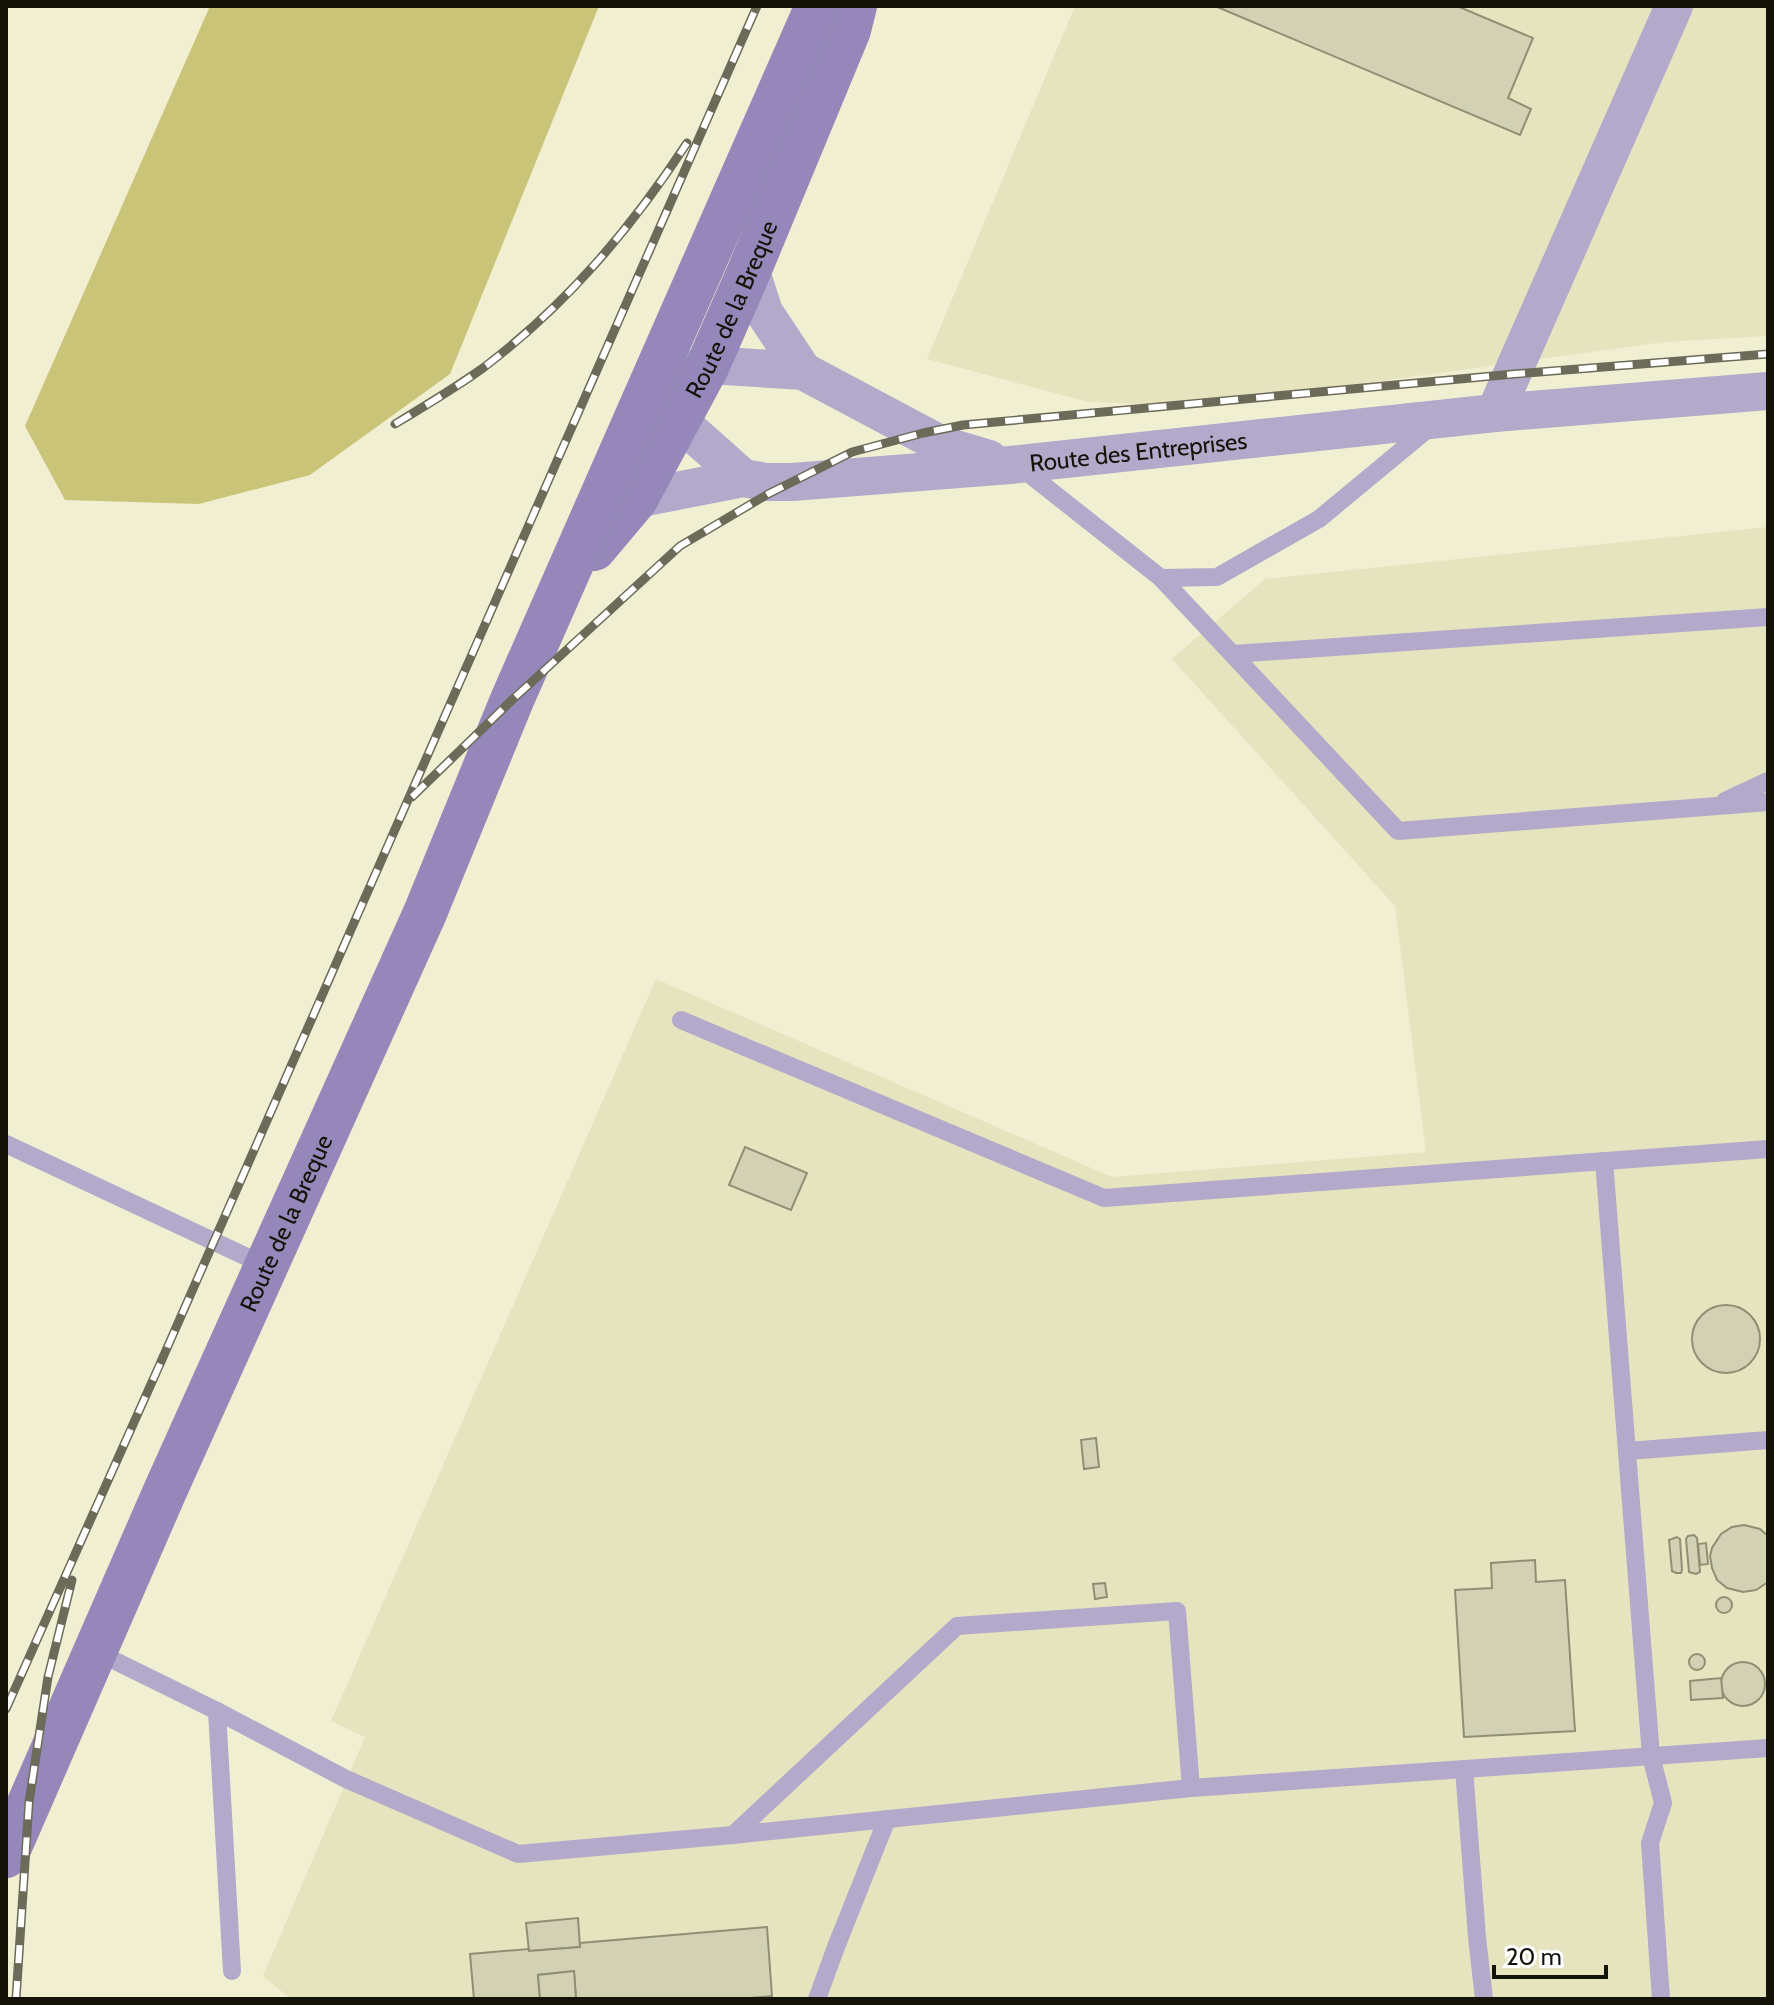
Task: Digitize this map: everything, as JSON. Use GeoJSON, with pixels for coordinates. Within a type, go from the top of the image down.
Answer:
{"type":"FeatureCollection","features":[{"type":"Feature","properties":{"kind":"main road","name":"Route de la Breque"},"geometry":{"type":"LineString","coordinates":[[6,1856],[425,913],[512,700],[817,6]]}},
{"type":"Feature","properties":{"kind":"main road","name":"Route de la Breque"},"geometry":{"type":"LineString","coordinates":[[562,588],[636,499],[708,365],[849,30],[855,6]]}},
{"type":"Feature","properties":{"kind":"street"},"geometry":{"type":"LineString","coordinates":[[1495,413],[1674,6]]}},
{"type":"Feature","properties":{"kind":"street","name":"Route des Entreprises"},"geometry":{"type":"LineString","coordinates":[[750,269],[764,312],[803,371]]}},
{"type":"Feature","properties":{"kind":"street","name":"Route des Entreprises"},"geometry":{"type":"LineString","coordinates":[[653,381],[708,365],[803,371],[942,445],[1013,465],[1495,413],[1768,391]]}},
{"type":"Feature","properties":{"kind":"street"},"geometry":{"type":"LineString","coordinates":[[653,381],[678,420],[743,478]]}},
{"type":"Feature","properties":{"kind":"street"},"geometry":{"type":"LineString","coordinates":[[636,499],[743,478],[792,482],[1013,465]]}},
{"type":"Feature","properties":{"kind":"lane"},"geometry":{"type":"LineString","coordinates":[[1161,578],[1217,577],[1319,519],[1438,421]]}},
{"type":"Feature","properties":{"kind":"lane"},"geometry":{"type":"LineString","coordinates":[[1013,465],[1161,578],[1398,831],[1768,802]]}},
{"type":"Feature","properties":{"kind":"lane"},"geometry":{"type":"LineString","coordinates":[[1233,654],[1768,617]]}},
{"type":"Feature","properties":{"kind":"lane"},"geometry":{"type":"LineString","coordinates":[[1712,807],[1768,781]]}},
{"type":"Feature","properties":{"kind":"lane"},"geometry":{"type":"LineString","coordinates":[[681,1020],[1104,1198],[1768,1149]]}},
{"type":"Feature","properties":{"kind":"lane"},"geometry":{"type":"LineString","coordinates":[[6,1144],[266,1266]]}},
{"type":"Feature","properties":{"kind":"lane"},"geometry":{"type":"LineString","coordinates":[[1604,1161],[1651,1756],[1663,1803],[1650,1843],[1661,1999]]}},
{"type":"Feature","properties":{"kind":"lane"},"geometry":{"type":"LineString","coordinates":[[1628,1451],[1768,1440]]}},
{"type":"Feature","properties":{"kind":"lane"},"geometry":{"type":"LineString","coordinates":[[733,1835],[957,1626],[1177,1611],[1191,1788]]}},
{"type":"Feature","properties":{"kind":"lane"},"geometry":{"type":"LineString","coordinates":[[95,1651],[346,1779],[518,1854],[1191,1788],[1768,1748]]}},
{"type":"Feature","properties":{"kind":"lane"},"geometry":{"type":"LineString","coordinates":[[217,1711],[232,1971]]}},
{"type":"Feature","properties":{"kind":"lane"},"geometry":{"type":"LineString","coordinates":[[1464,1769],[1484,1999]]}},
{"type":"Feature","properties":{"kind":"lane"},"geometry":{"type":"LineString","coordinates":[[817,1999],[887,1819]]}},
{"type":"Feature","properties":{"kind":"shaded area"},"geometry":{"type":"Polygon","coordinates":[[[210,6],[599,6],[450,374],[310,475],[199,504],[65,500],[25,426],[210,6]]]}},
{"type":"Feature","properties":{"kind":"shaded area"},"geometry":{"type":"Polygon","coordinates":[[[1075,6],[1768,6],[1768,336],[1664,342],[1200,406],[1088,402],[927,359],[1075,6]]]}},
{"type":"Feature","properties":{"kind":"shaded area"},"geometry":{"type":"Polygon","coordinates":[[[1768,527],[1768,1999],[291,1999],[263,1976],[365,1737],[331,1721],[656,979],[1112,1177],[1426,1152],[1395,906],[1172,659],[1265,579],[1768,527]]]}},
{"type":"Feature","properties":{"kind":"building"},"geometry":{"type":"Polygon","coordinates":[[[1215,6],[1457,6],[1533,38],[1508,98],[1531,109],[1520,135],[1215,6]]]}},
{"type":"Feature","properties":{"kind":"building"},"geometry":{"type":"Polygon","coordinates":[[[745,1147],[807,1173],[791,1210],[729,1185],[745,1147]]]}},
{"type":"Feature","properties":{"kind":"building"},"geometry":{"type":"Polygon","coordinates":[[[1733,1305],[1754,1320],[1760,1339],[1758,1352],[1750,1363],[1733,1373],[1719,1373],[1702,1363],[1694,1352],[1692,1332],[1702,1315],[1713,1307],[1733,1305]]]}},
{"type":"Feature","properties":{"kind":"building"},"geometry":{"type":"Polygon","coordinates":[[[1096,1438],[1099,1467],[1084,1469],[1081,1440],[1096,1438]]]}},
{"type":"Feature","properties":{"kind":"building"},"geometry":{"type":"Polygon","coordinates":[[[1744,1525],[1760,1529],[1768,1536],[1768,1582],[1756,1590],[1743,1592],[1727,1588],[1717,1580],[1710,1556],[1721,1534],[1732,1527],[1744,1525]]]}},
{"type":"Feature","properties":{"kind":"building"},"geometry":{"type":"Polygon","coordinates":[[[1694,1535],[1697,1538],[1700,1572],[1696,1574],[1689,1572],[1686,1539],[1694,1535]]]}},
{"type":"Feature","properties":{"kind":"building"},"geometry":{"type":"Polygon","coordinates":[[[1680,1539],[1681,1573],[1672,1571],[1669,1540],[1680,1539]]]}},
{"type":"Feature","properties":{"kind":"building"},"geometry":{"type":"Polygon","coordinates":[[[1706,1543],[1708,1564],[1700,1565],[1698,1544],[1706,1543]]]}},
{"type":"Feature","properties":{"kind":"building"},"geometry":{"type":"Polygon","coordinates":[[[1535,1560],[1536,1582],[1565,1580],[1575,1731],[1464,1737],[1455,1590],[1492,1588],[1491,1563],[1535,1560]]]}},
{"type":"Feature","properties":{"kind":"building"},"geometry":{"type":"Polygon","coordinates":[[[1105,1583],[1107,1597],[1095,1599],[1093,1584],[1105,1583]]]}},
{"type":"Feature","properties":{"kind":"building"},"geometry":{"type":"Polygon","coordinates":[[[1724,1597],[1730,1599],[1730,1611],[1724,1613],[1718,1611],[1716,1605],[1718,1599],[1724,1597]]]}},
{"type":"Feature","properties":{"kind":"building"},"geometry":{"type":"Polygon","coordinates":[[[1697,1654],[1703,1656],[1703,1668],[1697,1670],[1691,1668],[1689,1662],[1691,1656],[1697,1654]]]}},
{"type":"Feature","properties":{"kind":"building"},"geometry":{"type":"Polygon","coordinates":[[[1743,1662],[1758,1669],[1765,1684],[1758,1699],[1743,1706],[1728,1699],[1721,1684],[1728,1669],[1743,1662]]]}},
{"type":"Feature","properties":{"kind":"building"},"geometry":{"type":"Polygon","coordinates":[[[1721,1678],[1723,1698],[1691,1700],[1690,1681],[1721,1678]]]}},
{"type":"Feature","properties":{"kind":"building"},"geometry":{"type":"Polygon","coordinates":[[[578,1918],[580,1947],[529,1951],[526,1923],[578,1918]]]}},
{"type":"Feature","properties":{"kind":"building"},"geometry":{"type":"Polygon","coordinates":[[[767,1927],[772,1996],[738,1999],[576,1999],[574,1971],[538,1975],[540,1999],[474,1999],[470,1954],[580,1947],[580,1943],[767,1927]]]}},
{"type":"Feature","properties":{"kind":"building"},"geometry":{"type":"Polygon","coordinates":[[[574,1971],[576,1999],[540,1999],[538,1975],[574,1971]]]}},
{"type":"Feature","properties":{"kind":"railway"},"geometry":{"type":"LineString","coordinates":[[6,1709],[757,6]]}},
{"type":"Feature","properties":{"kind":"railway"},"geometry":{"type":"LineString","coordinates":[[395,424],[483,368],[542,318],[619,236],[687,143]]}},
{"type":"Feature","properties":{"kind":"railway"},"geometry":{"type":"LineString","coordinates":[[412,797],[512,700],[680,546],[768,494],[852,452],[963,425],[1768,354]]}},
{"type":"Feature","properties":{"kind":"railway"},"geometry":{"type":"LineString","coordinates":[[16,1999],[29,1802],[48,1677],[72,1580]]}}]}
